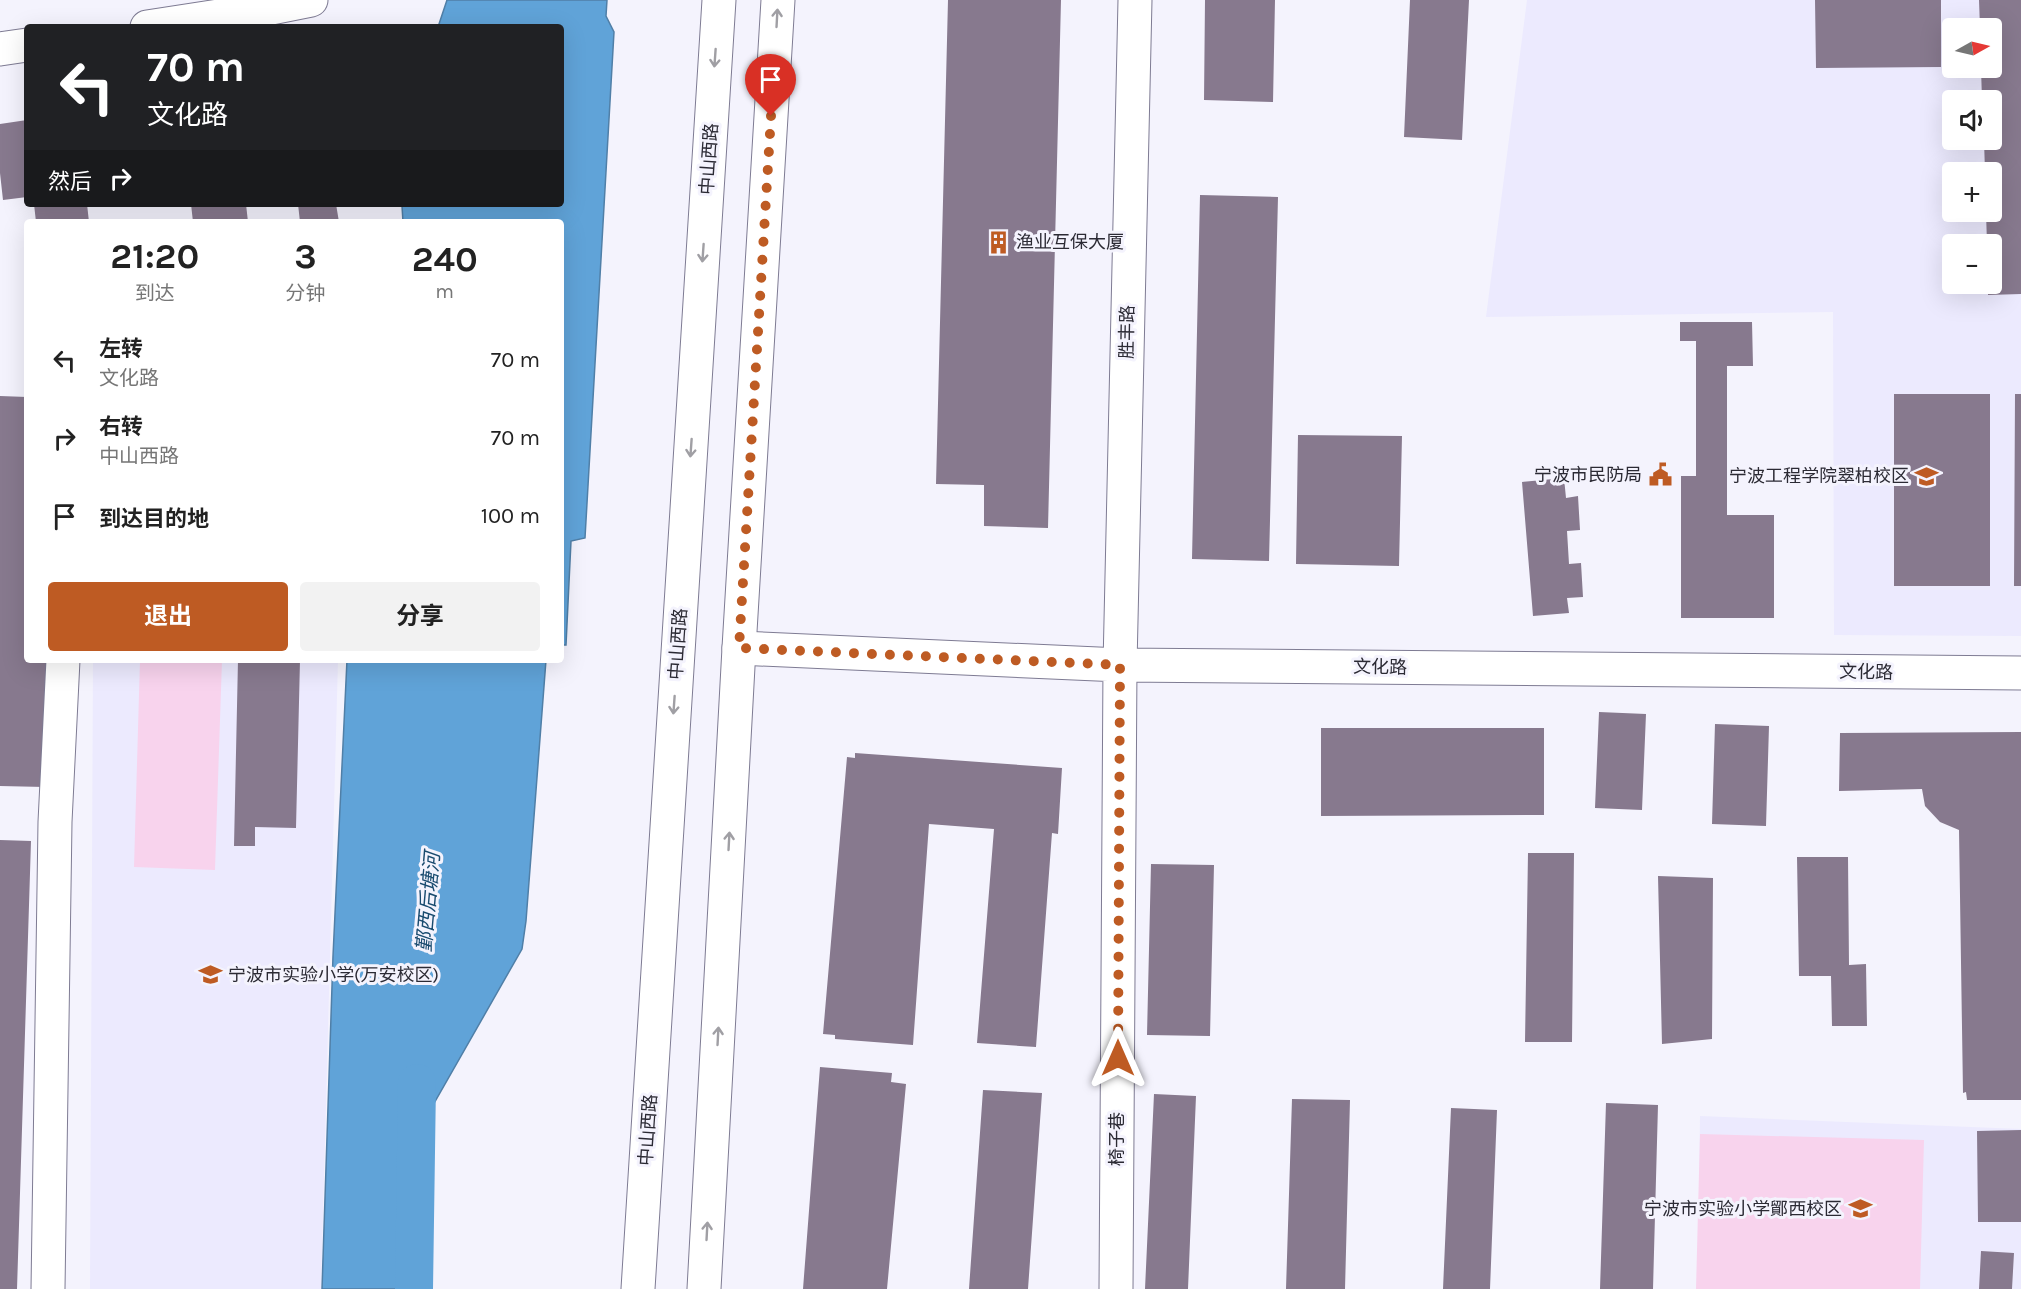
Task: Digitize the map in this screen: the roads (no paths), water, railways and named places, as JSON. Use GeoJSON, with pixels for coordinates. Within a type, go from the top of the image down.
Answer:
{"type":"FeatureCollection","features":[{"type":"Feature","properties":{"kind":"street"},"geometry":{"type":"LineString","coordinates":[[167,24],[311,0]]}},
{"type":"Feature","properties":{"kind":"street","name":"中山西路"},"geometry":{"type":"LineString","coordinates":[[638,1289],[719,0]]}},
{"type":"Feature","properties":{"kind":"street"},"geometry":{"type":"LineString","coordinates":[[704,1289],[778,0]]}},
{"type":"Feature","properties":{"kind":"street","name":"胜丰路"},"geometry":{"type":"LineString","coordinates":[[1120,665],[1134,0]]}},
{"type":"Feature","properties":{"kind":"street"},"geometry":{"type":"LineString","coordinates":[[0,49],[24,45]]}},
{"type":"Feature","properties":{"kind":"street","name":"文化路"},"geometry":{"type":"LineString","coordinates":[[739,648],[1120,665],[2021,673]]}},
{"type":"Feature","properties":{"kind":"street"},"geometry":{"type":"LineString","coordinates":[[48,1289],[55,822],[63,663]]}},
{"type":"Feature","properties":{"kind":"street","name":"椅子巷"},"geometry":{"type":"LineString","coordinates":[[1116,1289],[1120,665]]}},
{"type":"Feature","properties":{"kind":"water"},"geometry":{"type":"Polygon","coordinates":[[[447,0],[607,0],[606,16],[614,32],[585,538],[571,541],[566,645],[564,645],[564,219],[403,219],[402,207],[564,207],[564,24],[439,24],[447,0]]]}},
{"type":"Feature","properties":{"kind":"water"},"geometry":{"type":"Polygon","coordinates":[[[347,663],[546,663],[522,949],[412,1142],[404,1184],[397,1289],[322,1289],[333,956],[347,663]]]}},
{"type":"Feature","properties":{"kind":"waterway","name":"鄞西后塘河"},"geometry":{"type":"LineString","coordinates":[[414,1289],[417,1083]]}},
{"type":"Feature","properties":{"kind":"place","name":"渔业互保大厦"},"geometry":{"type":"Point","coordinates":[998,242]}},
{"type":"Feature","properties":{"kind":"place","name":"宁波市民防局"},"geometry":{"type":"Point","coordinates":[1660,475]}},
{"type":"Feature","properties":{"kind":"place","name":"宁波工程学院翠柏校区"},"geometry":{"type":"Point","coordinates":[1927,476]}},
{"type":"Feature","properties":{"kind":"place","name":"宁波市实验小学(万安校区)"},"geometry":{"type":"Point","coordinates":[210,975]}},
{"type":"Feature","properties":{"kind":"place","name":"宁波市实验小学鄮西校区"},"geometry":{"type":"Point","coordinates":[1860,1209]}}]}
